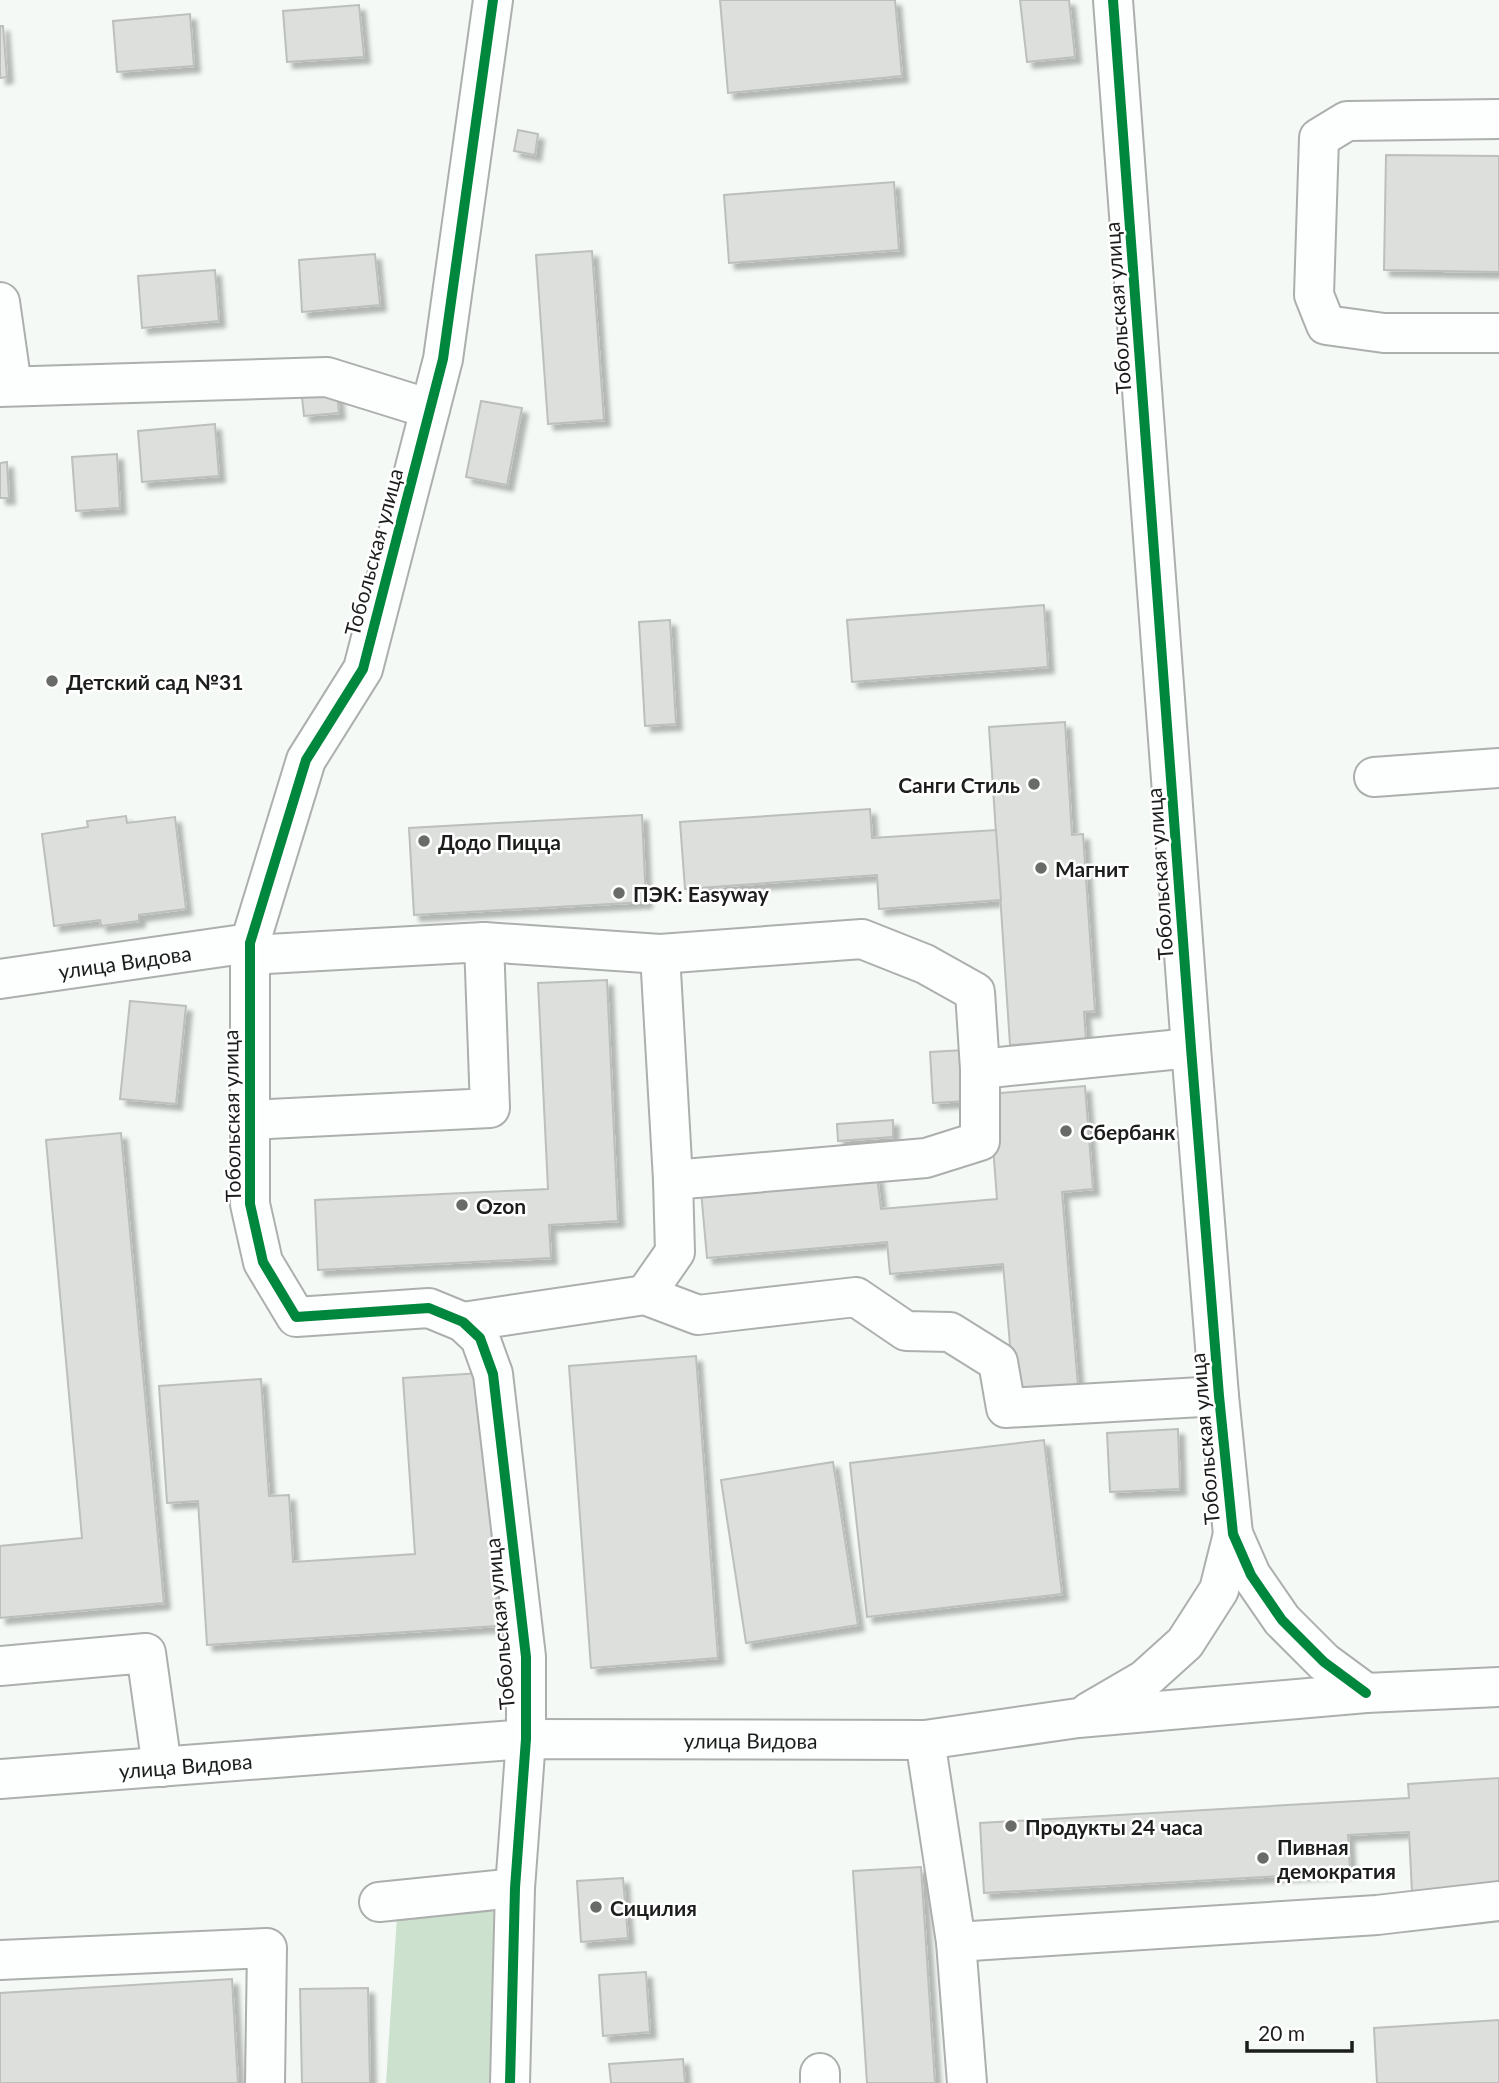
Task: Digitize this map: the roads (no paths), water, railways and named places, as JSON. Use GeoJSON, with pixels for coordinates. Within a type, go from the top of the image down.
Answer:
{"type":"FeatureCollection","features":[{"type":"Feature","properties":{"kind":"street","name":"Тобольская улица"},"geometry":{"type":"LineString","coordinates":[[493,0],[443,359],[363,669],[306,760],[250,949],[250,1204],[263,1262],[296,1317],[429,1307],[463,1322],[480,1338],[493,1374],[526,1657],[526,1739],[515,1888],[510,2083]]}},
{"type":"Feature","properties":{"kind":"street","name":"Тобольская улица"},"geometry":{"type":"LineString","coordinates":[[1113,0],[1191,1048],[1233,1534],[1251,1575],[1282,1620],[1324,1662],[1366,1693]]}},
{"type":"Feature","properties":{"kind":"street"},"geometry":{"type":"LineString","coordinates":[[1499,119],[1347,121],[1319,138],[1314,295],[1326,325],[1384,333],[1499,333]]}},
{"type":"Feature","properties":{"kind":"street"},"geometry":{"type":"LineString","coordinates":[[0,302],[6,386],[327,377],[430,409]]}},
{"type":"Feature","properties":{"kind":"street"},"geometry":{"type":"LineString","coordinates":[[1374,777],[1499,768]]}},
{"type":"Feature","properties":{"kind":"street","name":"улица Видова"},"geometry":{"type":"LineString","coordinates":[[0,979],[250,949],[484,942],[660,954],[862,939],[925,964],[975,992],[980,1069]]}},
{"type":"Feature","properties":{"kind":"street"},"geometry":{"type":"LineString","coordinates":[[250,1120],[490,1108],[484,942]]}},
{"type":"Feature","properties":{"kind":"street"},"geometry":{"type":"LineString","coordinates":[[645,1295],[675,1252],[660,954]]}},
{"type":"Feature","properties":{"kind":"street"},"geometry":{"type":"LineString","coordinates":[[673,1180],[926,1158],[980,1141],[980,1069],[1191,1048]]}},
{"type":"Feature","properties":{"kind":"street"},"geometry":{"type":"LineString","coordinates":[[463,1322],[645,1295],[698,1315],[856,1297],[906,1331],[950,1332],[998,1362],[1006,1408],[1219,1396]]}},
{"type":"Feature","properties":{"kind":"street","name":"Тобольская улица"},"geometry":{"type":"LineString","coordinates":[[1078,1718],[1144,1680],[1185,1643],[1219,1590],[1233,1534]]}},
{"type":"Feature","properties":{"kind":"street"},"geometry":{"type":"LineString","coordinates":[[0,1666],[146,1653],[162,1768]]}},
{"type":"Feature","properties":{"kind":"street","name":"улица Видова"},"geometry":{"type":"LineString","coordinates":[[0,1779],[526,1739],[925,1740],[1078,1718],[1366,1693],[1499,1687]]}},
{"type":"Feature","properties":{"kind":"street"},"geometry":{"type":"LineString","coordinates":[[925,1740],[956,1942],[967,2083]]}},
{"type":"Feature","properties":{"kind":"street"},"geometry":{"type":"LineString","coordinates":[[379,1902],[515,1888]]}},
{"type":"Feature","properties":{"kind":"street"},"geometry":{"type":"LineString","coordinates":[[956,1942],[1377,1915],[1499,1901]]}},
{"type":"Feature","properties":{"kind":"street"},"geometry":{"type":"LineString","coordinates":[[0,1960],[267,1948],[265,2083]]}},
{"type":"Feature","properties":{"kind":"place","name":"Детский сад №31"},"geometry":{"type":"Point","coordinates":[52,681]}},
{"type":"Feature","properties":{"kind":"place","name":"Санги Стиль"},"geometry":{"type":"Point","coordinates":[1034,784]}},
{"type":"Feature","properties":{"kind":"place","name":"Додо Пицца"},"geometry":{"type":"Point","coordinates":[424,841]}},
{"type":"Feature","properties":{"kind":"place","name":"Магнит"},"geometry":{"type":"Point","coordinates":[1041,868]}},
{"type":"Feature","properties":{"kind":"place","name":"ПЭК: Easyway"},"geometry":{"type":"Point","coordinates":[619,893]}},
{"type":"Feature","properties":{"kind":"place","name":"Сбербанк"},"geometry":{"type":"Point","coordinates":[1066,1131]}},
{"type":"Feature","properties":{"kind":"place","name":"Ozon"},"geometry":{"type":"Point","coordinates":[462,1205]}},
{"type":"Feature","properties":{"kind":"place","name":"Продукты 24 часа"},"geometry":{"type":"Point","coordinates":[1011,1826]}},
{"type":"Feature","properties":{"kind":"place","name":"Пивная демократия"},"geometry":{"type":"Point","coordinates":[1263,1858]}},
{"type":"Feature","properties":{"kind":"place","name":"Сицилия"},"geometry":{"type":"Point","coordinates":[596,1907]}}]}
